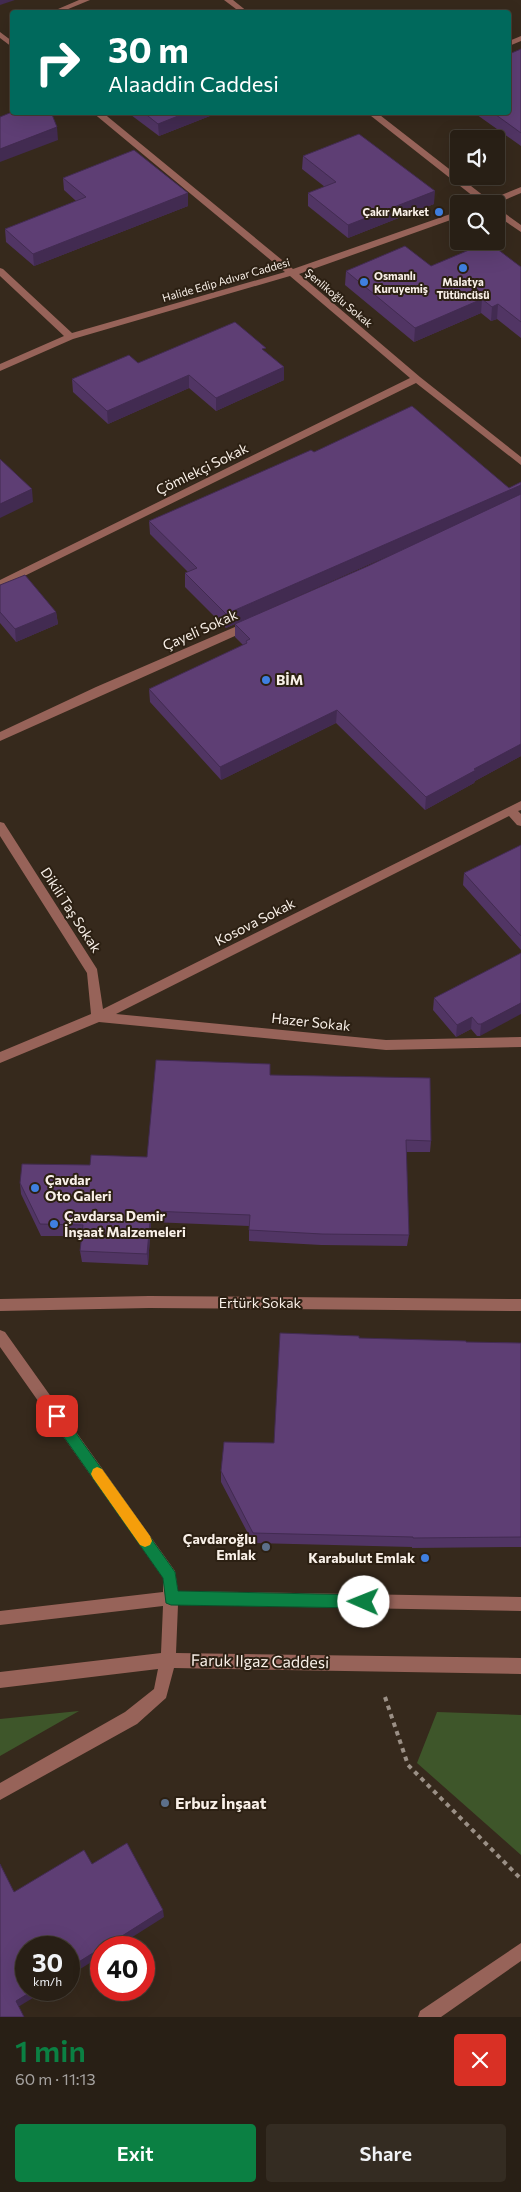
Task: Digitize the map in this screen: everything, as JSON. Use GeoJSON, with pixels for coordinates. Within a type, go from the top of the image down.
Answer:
{"type":"FeatureCollection","features":[{"type":"Feature","properties":{"kind":"street"},"geometry":{"type":"LineString","coordinates":[[60,10],[86,0]]}},
{"type":"Feature","properties":{"kind":"street"},"geometry":{"type":"LineString","coordinates":[[232,1],[242,10]]}},
{"type":"Feature","properties":{"kind":"street"},"geometry":{"type":"LineString","coordinates":[[0,34],[10,42]]}},
{"type":"Feature","properties":{"kind":"street","name":"Şenlikoğlu Sokak"},"geometry":{"type":"LineString","coordinates":[[100,115],[292,273],[417,379],[521,462]]}},
{"type":"Feature","properties":{"kind":"street"},"geometry":{"type":"LineString","coordinates":[[374,115],[476,195]]}},
{"type":"Feature","properties":{"kind":"street"},"geometry":{"type":"LineString","coordinates":[[505,197],[521,190]]}},
{"type":"Feature","properties":{"kind":"street","name":"Halide Edip Adıvar Caddesi"},"geometry":{"type":"LineString","coordinates":[[0,368],[70,337],[292,273],[450,217]]}},
{"type":"Feature","properties":{"kind":"street"},"geometry":{"type":"LineString","coordinates":[[505,217],[521,229]]}},
{"type":"Feature","properties":{"kind":"street"},"geometry":{"type":"LineString","coordinates":[[0,271],[70,337]]}},
{"type":"Feature","properties":{"kind":"street","name":"Çömlekçi Sokak"},"geometry":{"type":"LineString","coordinates":[[0,584],[417,379]]}},
{"type":"Feature","properties":{"kind":"street","name":"Çayeli Sokak"},"geometry":{"type":"LineString","coordinates":[[0,737],[100,690],[262,619]]}},
{"type":"Feature","properties":{"kind":"street"},"geometry":{"type":"LineString","coordinates":[[515,808],[521,822]]}},
{"type":"Feature","properties":{"kind":"street","name":"Kosova Sokak"},"geometry":{"type":"LineString","coordinates":[[0,1058],[98,1017],[515,808]]}},
{"type":"Feature","properties":{"kind":"street","name":"Dikili Taş Sokak"},"geometry":{"type":"LineString","coordinates":[[0,826],[93,972],[98,1017]]}},
{"type":"Feature","properties":{"kind":"street","name":"Hazer Sokak"},"geometry":{"type":"LineString","coordinates":[[98,1017],[386,1045],[521,1042]]}},
{"type":"Feature","properties":{"kind":"street","name":"Ertürk Sokak"},"geometry":{"type":"LineString","coordinates":[[0,1306],[149,1302],[521,1305]]}},
{"type":"Feature","properties":{"kind":"street"},"geometry":{"type":"LineString","coordinates":[[0,1336],[170,1576],[171,1598],[168,1660],[161,1693],[131,1718],[0,1792]]}},
{"type":"Feature","properties":{"kind":"street"},"geometry":{"type":"LineString","coordinates":[[0,1618],[171,1598],[521,1604]]}},
{"type":"Feature","properties":{"kind":"street","name":"Faruk Ilgaz Caddesi"},"geometry":{"type":"LineString","coordinates":[[0,1680],[168,1660],[521,1666]]}},
{"type":"Feature","properties":{"kind":"street"},"geometry":{"type":"LineString","coordinates":[[426,2017],[521,1951]]}},
{"type":"Feature","properties":{"kind":"path"},"geometry":{"type":"LineString","coordinates":[[385,1697],[408,1765],[521,1879]]}},
{"type":"Feature","properties":{"kind":"green space"},"geometry":{"type":"Polygon","coordinates":[[[79,1711],[0,1756],[0,1719],[79,1711]]]}},
{"type":"Feature","properties":{"kind":"green space"},"geometry":{"type":"Polygon","coordinates":[[[437,1712],[521,1715],[521,1855],[417,1763],[437,1712]]]}},
{"type":"Feature","properties":{"kind":"building"},"geometry":{"type":"Polygon","coordinates":[[[521,49],[521,133],[496,115],[511,115],[511,53],[521,49]]]}},
{"type":"Feature","properties":{"kind":"building"},"geometry":{"type":"Polygon","coordinates":[[[10,113],[10,115],[52,115],[57,127],[0,149],[0,117],[10,113]]]}},
{"type":"Feature","properties":{"kind":"building"},"geometry":{"type":"Polygon","coordinates":[[[147,115],[180,115],[158,124],[147,115]]]}},
{"type":"Feature","properties":{"kind":"building"},"geometry":{"type":"Polygon","coordinates":[[[359,134],[435,191],[348,225],[308,193],[336,182],[303,156],[359,134]]]}},
{"type":"Feature","properties":{"kind":"building"},"geometry":{"type":"Polygon","coordinates":[[[134,150],[188,193],[33,254],[5,229],[86,197],[63,178],[134,150]]]}},
{"type":"Feature","properties":{"kind":"building"},"geometry":{"type":"Polygon","coordinates":[[[405,246],[431,266],[469,250],[499,250],[521,267],[521,322],[498,304],[492,307],[482,299],[415,328],[346,271],[405,246]]]}},
{"type":"Feature","properties":{"kind":"building"},"geometry":{"type":"Polygon","coordinates":[[[235,322],[266,348],[262,349],[284,367],[216,398],[189,375],[107,411],[72,379],[129,355],[138,363],[235,322]]]}},
{"type":"Feature","properties":{"kind":"building"},"geometry":{"type":"Polygon","coordinates":[[[412,406],[509,488],[521,482],[521,485],[226,614],[185,573],[197,568],[149,521],[311,450],[314,452],[412,406]]]}},
{"type":"Feature","properties":{"kind":"building"},"geometry":{"type":"Polygon","coordinates":[[[0,459],[32,489],[0,504],[0,459]]]}},
{"type":"Feature","properties":{"kind":"building"},"geometry":{"type":"Polygon","coordinates":[[[521,494],[521,744],[426,797],[337,710],[220,767],[149,689],[247,643],[246,641],[250,639],[235,624],[368,566],[521,494]]]}},
{"type":"Feature","properties":{"kind":"building"},"geometry":{"type":"Polygon","coordinates":[[[25,575],[56,612],[15,629],[0,612],[0,585],[25,575]]]}},
{"type":"Feature","properties":{"kind":"building"},"geometry":{"type":"Polygon","coordinates":[[[521,845],[521,936],[464,873],[521,845]]]}},
{"type":"Feature","properties":{"kind":"building"},"geometry":{"type":"Polygon","coordinates":[[[521,953],[521,1003],[481,1024],[478,1024],[472,1017],[457,1025],[434,998],[521,953]]]}},
{"type":"Feature","properties":{"kind":"building"},"geometry":{"type":"Polygon","coordinates":[[[156,1060],[270,1064],[270,1075],[430,1078],[431,1141],[406,1140],[409,1235],[322,1234],[249,1230],[250,1215],[151,1211],[147,1254],[80,1251],[83,1225],[40,1224],[20,1183],[22,1164],[90,1165],[91,1155],[147,1157],[156,1060]]]}},
{"type":"Feature","properties":{"kind":"building"},"geometry":{"type":"Polygon","coordinates":[[[280,1333],[359,1336],[359,1338],[521,1343],[521,1537],[413,1538],[253,1533],[221,1471],[224,1442],[274,1443],[280,1333]]]}},
{"type":"Feature","properties":{"kind":"building"},"geometry":{"type":"Polygon","coordinates":[[[127,1843],[163,1910],[122,1936],[90,1936],[90,1955],[80,1961],[80,1936],[15,1936],[15,2001],[24,2017],[0,2017],[0,1864],[14,1892],[84,1850],[92,1864],[127,1843]]]}},
{"type":"Feature","properties":{"kind":"slow traffic"},"geometry":{"type":"LineString","coordinates":[[97,1474],[145,1541]]}},
{"type":"Feature","properties":{"kind":"place","name":"Çakır Market"},"geometry":{"type":"Point","coordinates":[439,212]}},
{"type":"Feature","properties":{"kind":"place","name":"Malatya Tütüncüsü"},"geometry":{"type":"Point","coordinates":[463,268]}},
{"type":"Feature","properties":{"kind":"place","name":"Osmanlı Kuruyemiş"},"geometry":{"type":"Point","coordinates":[364,282]}},
{"type":"Feature","properties":{"kind":"place","name":"BİM"},"geometry":{"type":"Point","coordinates":[266,680]}},
{"type":"Feature","properties":{"kind":"place","name":"Çavdar Oto Galeri"},"geometry":{"type":"Point","coordinates":[35,1188]}},
{"type":"Feature","properties":{"kind":"place","name":"Çavdarsa Demir İnşaat Malzemeleri"},"geometry":{"type":"Point","coordinates":[54,1224]}},
{"type":"Feature","properties":{"kind":"place","name":"Çavdaroğlu Emlak"},"geometry":{"type":"Point","coordinates":[266,1547]}},
{"type":"Feature","properties":{"kind":"place","name":"Karabulut Emlak"},"geometry":{"type":"Point","coordinates":[425,1558]}},
{"type":"Feature","properties":{"kind":"place","name":"Erbuz İnşaat"},"geometry":{"type":"Point","coordinates":[165,1803]}},
{"type":"Feature","properties":{"kind":"route"},"geometry":{"type":"LineString","coordinates":[[57,1416],[170,1576],[171,1598],[364,1602]]}}]}
